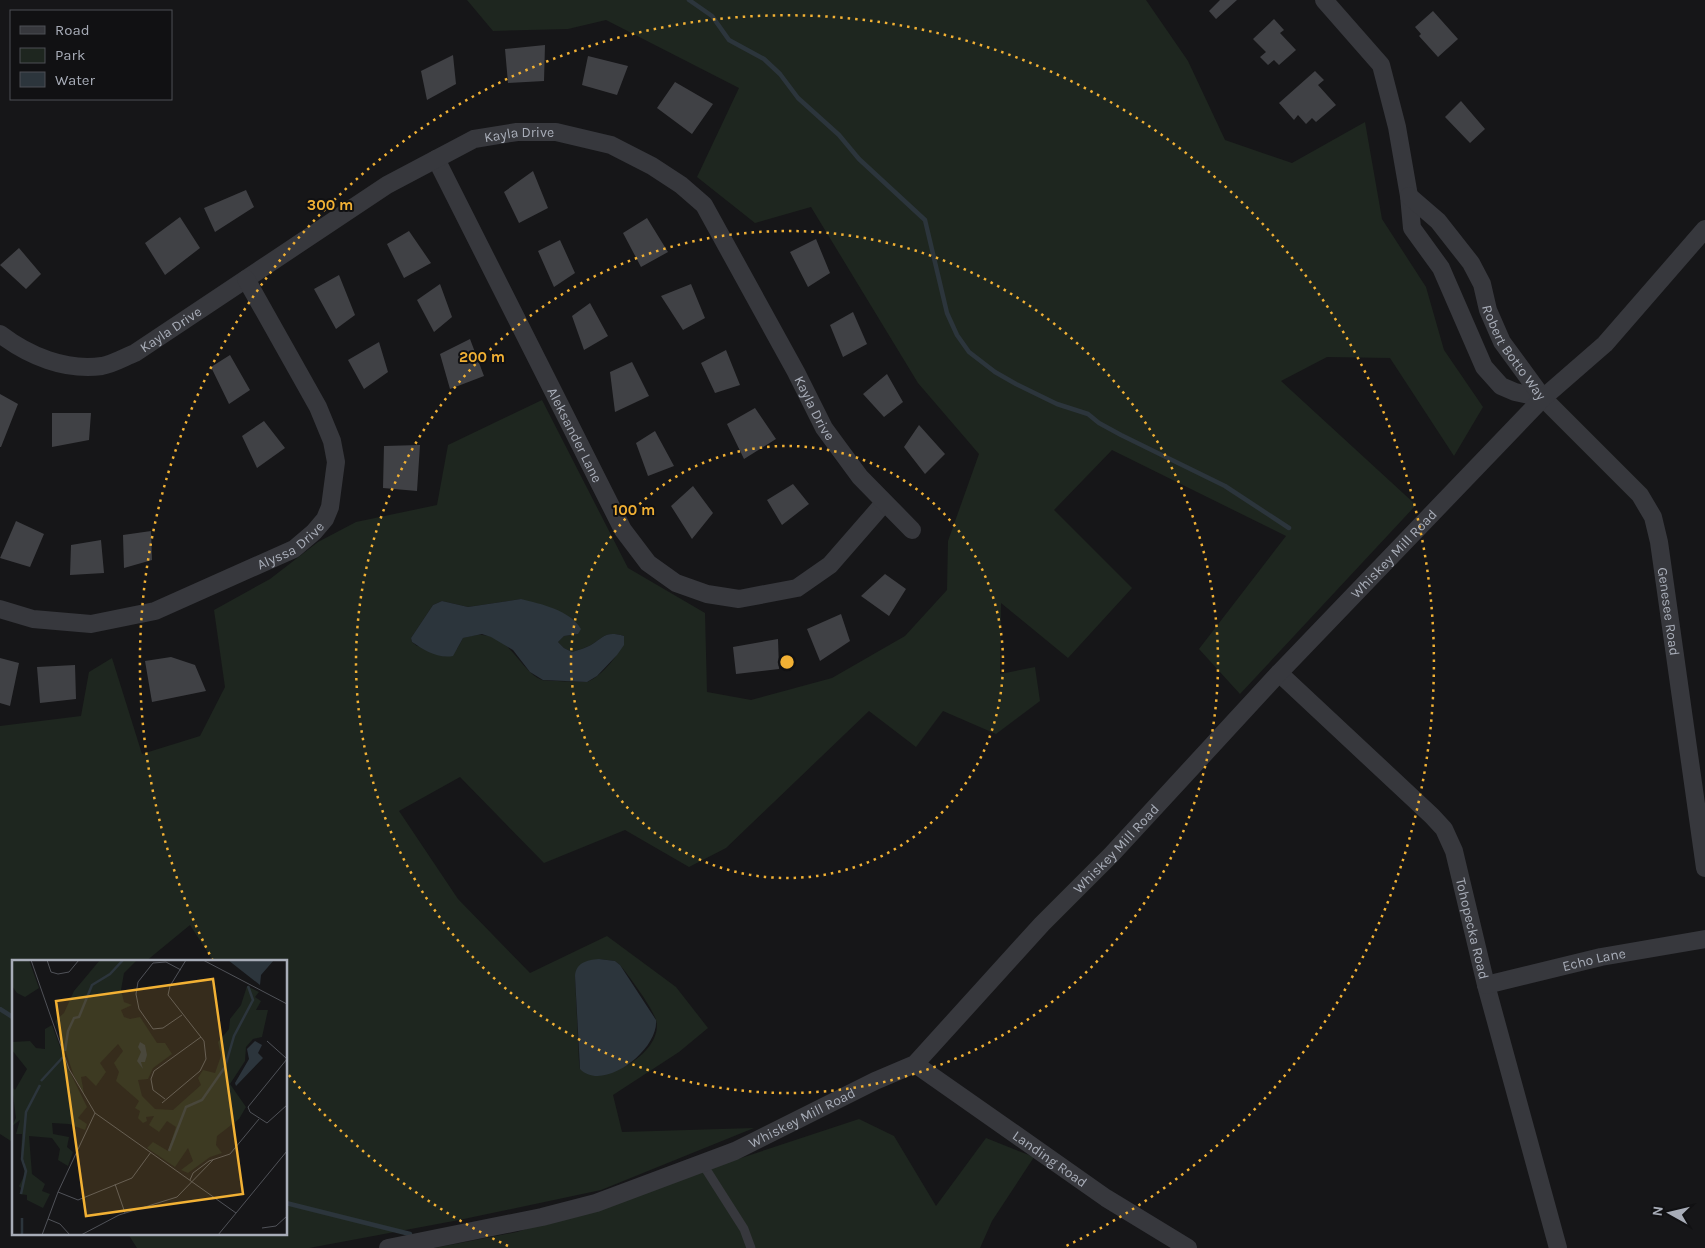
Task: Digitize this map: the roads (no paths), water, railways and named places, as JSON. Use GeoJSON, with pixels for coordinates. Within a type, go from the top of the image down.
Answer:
{"type":"FeatureCollection","features":[{"type":"Feature","properties":{"kind":"street","name":"Robert Botto Way"},"geometry":{"type":"LineString","coordinates":[[1324,0],[1381,64],[1397,127],[1409,196],[1412,228],[1440,268],[1484,367],[1501,386],[1515,392],[1543,398]]}},
{"type":"Feature","properties":{"kind":"street","name":"Kayla Drive"},"geometry":{"type":"LineString","coordinates":[[0,334],[34,355],[57,363],[80,367],[104,366],[135,353],[387,185],[474,139],[517,132],[556,132],[611,145],[652,166],[681,185],[704,205],[792,364],[824,428],[860,477],[912,530]]}},
{"type":"Feature","properties":{"kind":"street","name":"Aleksander Lane"},"geometry":{"type":"LineString","coordinates":[[436,159],[624,530],[648,563],[676,582],[707,594],[740,599],[797,588],[830,565],[884,503]]}},
{"type":"Feature","properties":{"kind":"street","name":"Robert Botto Way"},"geometry":{"type":"LineString","coordinates":[[1409,196],[1438,221],[1471,263],[1482,284],[1488,310],[1502,342],[1543,398]]}},
{"type":"Feature","properties":{"kind":"street","name":"Whiskey Mill Road"},"geometry":{"type":"LineString","coordinates":[[388,1248],[542,1217],[596,1203],[743,1147],[875,1081],[915,1064],[1042,924],[1112,854],[1279,673],[1543,398],[1605,344],[1705,229]]}},
{"type":"Feature","properties":{"kind":"street","name":"Alyssa Drive"},"geometry":{"type":"LineString","coordinates":[[0,609],[33,619],[92,624],[155,611],[294,549],[314,532],[325,519],[330,507],[336,462],[332,441],[318,407],[246,279]]}},
{"type":"Feature","properties":{"kind":"street","name":"Genesee Road"},"geometry":{"type":"LineString","coordinates":[[1543,398],[1640,495],[1653,518],[1659,542],[1705,868]]}},
{"type":"Feature","properties":{"kind":"street","name":"Tohopecka Road"},"geometry":{"type":"LineString","coordinates":[[1279,673],[1444,829],[1454,851],[1486,985],[1558,1248]]}},
{"type":"Feature","properties":{"kind":"street","name":"Echo Lane"},"geometry":{"type":"LineString","coordinates":[[1486,985],[1601,957],[1705,940]]}},
{"type":"Feature","properties":{"kind":"street","name":"Landing Road"},"geometry":{"type":"LineString","coordinates":[[915,1064],[1106,1198],[1188,1248]]}},
{"type":"Feature","properties":{"kind":"lane"},"geometry":{"type":"LineString","coordinates":[[702,1163],[744,1229],[751,1248]]}},
{"type":"Feature","properties":{"kind":"water"},"geometry":{"type":"Polygon","coordinates":[[[521,599],[562,612],[576,622],[581,629],[578,634],[564,636],[558,642],[572,652],[589,646],[609,634],[624,636],[624,645],[597,676],[587,682],[543,680],[530,672],[513,650],[482,634],[463,638],[453,656],[447,657],[426,651],[412,642],[411,638],[433,605],[442,601],[468,607],[521,599]]]}},
{"type":"Feature","properties":{"kind":"water"},"geometry":{"type":"Polygon","coordinates":[[[599,959],[615,961],[620,965],[656,1020],[655,1032],[649,1044],[639,1055],[628,1065],[602,1076],[590,1075],[580,1069],[575,976],[577,968],[582,963],[599,959]]]}},
{"type":"Feature","properties":{"kind":"waterway"},"geometry":{"type":"LineString","coordinates":[[689,0],[712,16],[729,40],[764,59],[780,74],[798,98],[839,135],[859,159],[925,220],[947,313],[957,335],[969,352],[995,372],[1016,384],[1057,404],[1088,414],[1099,423],[1121,435],[1225,486],[1289,528]]}},
{"type":"Feature","properties":{"kind":"waterway"},"geometry":{"type":"LineString","coordinates":[[0,1009],[12,1017]]}},
{"type":"Feature","properties":{"kind":"waterway"},"geometry":{"type":"LineString","coordinates":[[288,1204],[410,1234]]}}]}
